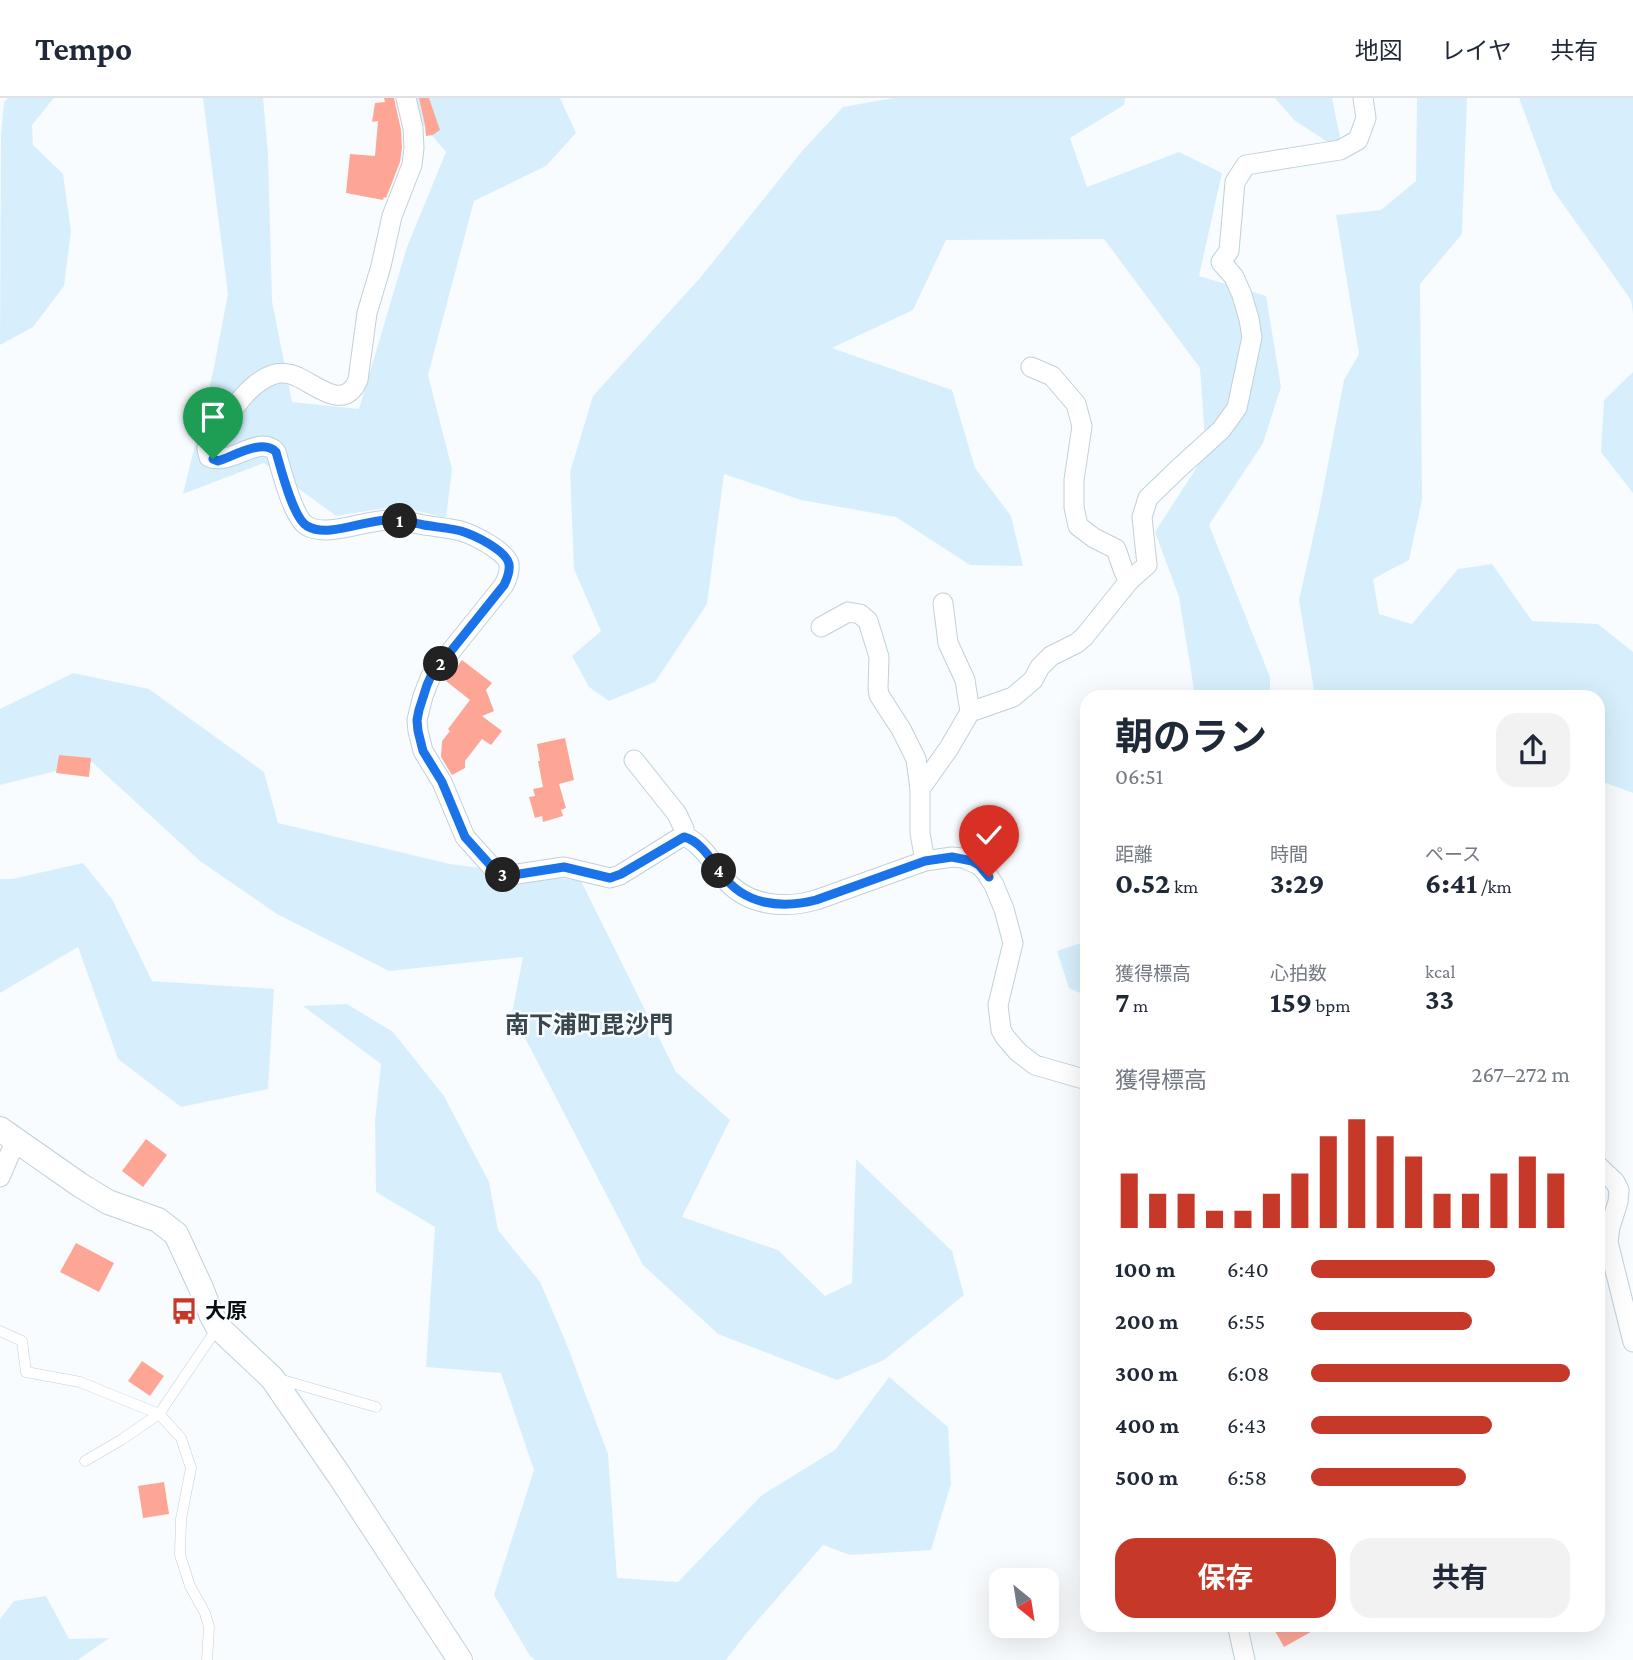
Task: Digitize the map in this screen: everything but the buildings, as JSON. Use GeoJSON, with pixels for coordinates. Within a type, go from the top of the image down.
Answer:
{"type":"FeatureCollection","features":[{"type":"Feature","properties":{"kind":"street"},"geometry":{"type":"LineString","coordinates":[[406,98],[413,128],[412,165],[392,216],[368,313],[355,388],[338,395],[321,391],[291,374],[274,374],[265,378],[246,394],[232,412],[210,442],[207,454],[218,461],[255,447],[273,448],[295,512],[304,525],[316,529],[332,529],[390,519],[404,521],[461,531],[499,550],[505,556],[509,564],[504,585],[431,676],[422,696],[417,720],[423,751],[442,782],[465,837],[505,876],[564,867],[610,878],[684,837],[689,838],[704,850],[731,886],[751,898],[773,904],[799,905],[925,861],[963,858],[979,865],[994,885],[1013,943],[998,1005],[1001,1030],[1010,1044],[1035,1065],[1080,1078]]}},
{"type":"Feature","properties":{"kind":"street"},"geometry":{"type":"LineString","coordinates":[[970,712],[1013,697],[1033,680],[1040,667],[1051,656],[1084,637],[1129,582],[1147,565],[1142,517],[1149,498],[1221,430],[1237,408],[1252,337],[1250,319],[1242,295],[1234,277],[1221,262],[1229,251],[1235,182],[1246,165],[1340,150],[1358,140],[1366,118],[1363,98]]}},
{"type":"Feature","properties":{"kind":"street"},"geometry":{"type":"LineString","coordinates":[[1031,367],[1052,376],[1076,404],[1083,426],[1074,480],[1074,507],[1079,526],[1094,538],[1116,549],[1129,582]]}},
{"type":"Feature","properties":{"kind":"street"},"geometry":{"type":"LineString","coordinates":[[920,789],[970,712],[965,680],[948,643],[943,603]]}},
{"type":"Feature","properties":{"kind":"street"},"geometry":{"type":"LineString","coordinates":[[821,627],[848,612],[860,614],[868,621],[879,657],[879,695],[916,759],[920,789],[920,833],[925,861]]}},
{"type":"Feature","properties":{"kind":"street"},"geometry":{"type":"LineString","coordinates":[[634,760],[677,814],[684,829],[684,837]]}},
{"type":"Feature","properties":{"kind":"street"},"geometry":{"type":"LineString","coordinates":[[0,1177],[8,1134],[79,1185],[108,1202],[158,1220],[176,1234],[218,1327],[272,1378],[460,1660]]}},
{"type":"Feature","properties":{"kind":"street"},"geometry":{"type":"LineString","coordinates":[[1605,1173],[1619,1190],[1608,1242],[1633,1342]]}},
{"type":"Feature","properties":{"kind":"street"},"geometry":{"type":"LineString","coordinates":[[1239,1632],[1245,1660]]}},
{"type":"Feature","properties":{"kind":"lane"},"geometry":{"type":"LineString","coordinates":[[85,1461],[159,1414],[218,1327]]}},
{"type":"Feature","properties":{"kind":"lane"},"geometry":{"type":"LineString","coordinates":[[0,1331],[22,1341],[26,1372],[80,1382],[159,1414],[181,1438],[191,1468],[181,1519],[180,1555],[190,1586],[209,1626],[207,1660]]}},
{"type":"Feature","properties":{"kind":"lane"},"geometry":{"type":"LineString","coordinates":[[272,1378],[376,1407]]}},
{"type":"Feature","properties":{"kind":"shaded area"},"geometry":{"type":"Polygon","coordinates":[[[8,98],[54,98],[32,125],[33,145],[63,174],[71,231],[64,286],[33,327],[0,345],[1,136],[4,102],[8,98]]]}},
{"type":"Feature","properties":{"kind":"shaded area"},"geometry":{"type":"Polygon","coordinates":[[[203,98],[263,98],[268,153],[272,301],[292,402],[359,409],[407,247],[446,152],[402,98],[560,98],[576,133],[546,166],[474,201],[428,375],[452,469],[446,518],[398,506],[336,516],[264,463],[183,494],[213,372],[228,294],[203,98]]]}},
{"type":"Feature","properties":{"kind":"shaded area"},"geometry":{"type":"Polygon","coordinates":[[[893,98],[1125,98],[1124,105],[1070,138],[1087,187],[1179,152],[1222,173],[1199,276],[1266,296],[1281,387],[1263,443],[1209,525],[1270,677],[1270,690],[1194,690],[1179,597],[1155,532],[1206,453],[1200,368],[1104,239],[946,240],[913,310],[832,348],[952,390],[975,468],[1011,516],[1023,566],[970,565],[896,517],[801,500],[724,474],[707,604],[655,682],[609,701],[589,687],[572,656],[601,631],[574,569],[570,472],[593,396],[700,278],[803,150],[843,107],[893,98]]]}},
{"type":"Feature","properties":{"kind":"shaded area"},"geometry":{"type":"Polygon","coordinates":[[[1275,98],[1332,98],[1343,152],[1294,120],[1275,98]]]}},
{"type":"Feature","properties":{"kind":"shaded area"},"geometry":{"type":"Polygon","coordinates":[[[1417,98],[1467,98],[1462,234],[1420,284],[1422,500],[1409,560],[1373,579],[1379,614],[1412,624],[1458,569],[1492,564],[1532,621],[1598,624],[1633,652],[1633,793],[1605,783],[1605,690],[1314,690],[1299,600],[1344,380],[1359,354],[1336,215],[1381,210],[1416,181],[1417,98]]]}},
{"type":"Feature","properties":{"kind":"shaded area"},"geometry":{"type":"Polygon","coordinates":[[[1519,98],[1633,98],[1633,314],[1631,300],[1553,190],[1519,98]]]}},
{"type":"Feature","properties":{"kind":"shaded area"},"geometry":{"type":"Polygon","coordinates":[[[1633,372],[1633,493],[1601,452],[1604,400],[1633,372]]]}},
{"type":"Feature","properties":{"kind":"shaded area"},"geometry":{"type":"Polygon","coordinates":[[[73,673],[149,689],[264,772],[278,823],[450,864],[581,881],[676,1072],[730,1120],[682,1217],[778,1250],[825,1296],[852,1283],[856,1159],[952,1251],[964,1295],[884,1360],[837,1380],[718,1334],[643,1265],[512,1013],[523,957],[389,971],[277,914],[200,861],[92,762],[0,785],[0,709],[73,673]]]}},
{"type":"Feature","properties":{"kind":"shaded area"},"geometry":{"type":"Polygon","coordinates":[[[83,863],[112,899],[152,981],[274,989],[268,1089],[181,1107],[118,1059],[78,947],[0,993],[0,879],[12,879],[83,863]]]}},
{"type":"Feature","properties":{"kind":"shaded area"},"geometry":{"type":"Polygon","coordinates":[[[1080,943],[1080,993],[1069,988],[1057,951],[1080,943]]]}},
{"type":"Feature","properties":{"kind":"shaded area"},"geometry":{"type":"Polygon","coordinates":[[[347,1004],[393,1032],[444,1096],[489,1182],[498,1230],[540,1282],[608,1454],[617,1578],[678,1582],[762,1495],[835,1450],[889,1377],[948,1427],[951,1484],[931,1550],[850,1555],[823,1545],[726,1660],[535,1660],[530,1656],[494,1595],[534,1470],[501,1373],[426,1367],[435,1227],[376,1192],[375,1121],[381,1064],[303,1006],[347,1004]]]}},
{"type":"Feature","properties":{"kind":"shaded area"},"geometry":{"type":"Polygon","coordinates":[[[46,1596],[69,1639],[109,1638],[78,1660],[0,1660],[0,1619],[14,1601],[46,1596]]]}},
{"type":"Feature","properties":{"kind":"place","name":"大原"},"geometry":{"type":"Point","coordinates":[184,1311]}},
{"type":"Feature","properties":{"kind":"district","name":"南下浦町毘沙門"},"geometry":{"type":"Point","coordinates":[589,1024]}},
{"type":"Feature","properties":{"kind":"route"},"geometry":{"type":"LineString","coordinates":[[213,459],[218,461],[255,447],[273,448],[295,512],[304,525],[316,529],[332,529],[390,519],[461,531],[499,550],[505,556],[509,564],[504,585],[431,676],[422,696],[417,720],[423,751],[442,782],[460,828],[465,837],[501,874],[505,876],[564,867],[610,878],[616,877],[684,837],[704,850],[731,886],[751,898],[773,904],[799,905],[925,861],[952,857],[972,861],[989,877]]}}]}
